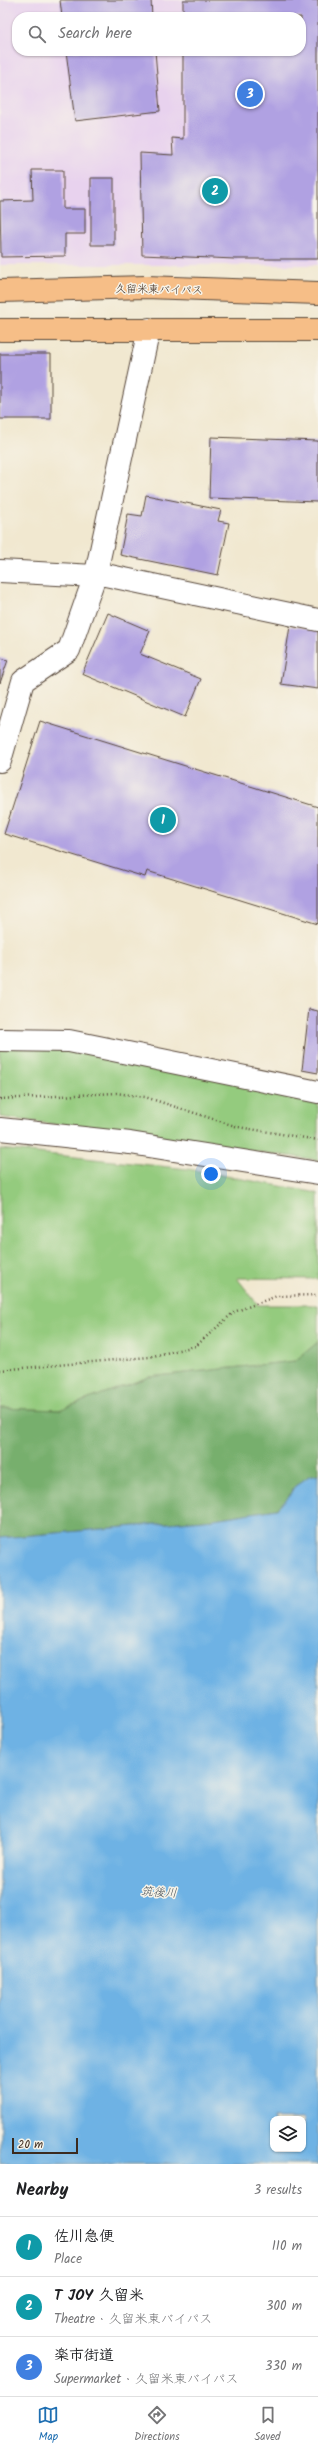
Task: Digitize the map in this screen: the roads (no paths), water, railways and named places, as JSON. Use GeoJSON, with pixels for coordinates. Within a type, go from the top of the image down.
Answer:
{"type":"FeatureCollection","features":[{"type":"Feature","properties":{"kind":"highway","name":"久留米東バイパス"},"geometry":{"type":"LineString","coordinates":[[0,291],[146,287],[318,293]]}},
{"type":"Feature","properties":{"kind":"highway"},"geometry":{"type":"LineString","coordinates":[[0,330],[318,330]]}},
{"type":"Feature","properties":{"kind":"street"},"geometry":{"type":"LineString","coordinates":[[0,761],[23,681],[69,650],[95,574],[149,329]]}},
{"type":"Feature","properties":{"kind":"street"},"geometry":{"type":"LineString","coordinates":[[0,571],[95,574],[318,620]]}},
{"type":"Feature","properties":{"kind":"street"},"geometry":{"type":"LineString","coordinates":[[0,1040],[69,1042],[318,1092]]}},
{"type":"Feature","properties":{"kind":"street"},"geometry":{"type":"LineString","coordinates":[[0,1129],[130,1144],[318,1173]]}},
{"type":"Feature","properties":{"kind":"water","name":"筑後川"},"geometry":{"type":"Polygon","coordinates":[[[318,1474],[318,2164],[0,2164],[0,1538],[214,1519],[277,1509],[289,1496],[294,1487],[309,1476],[318,1474]]]}},
{"type":"Feature","properties":{"kind":"place","name":"楽市街道"},"geometry":{"type":"Point","coordinates":[250,94]}},
{"type":"Feature","properties":{"kind":"place","name":"T JOY 久留米"},"geometry":{"type":"Point","coordinates":[215,191]}},
{"type":"Feature","properties":{"kind":"place","name":"佐川急便"},"geometry":{"type":"Point","coordinates":[163,820]}}]}
